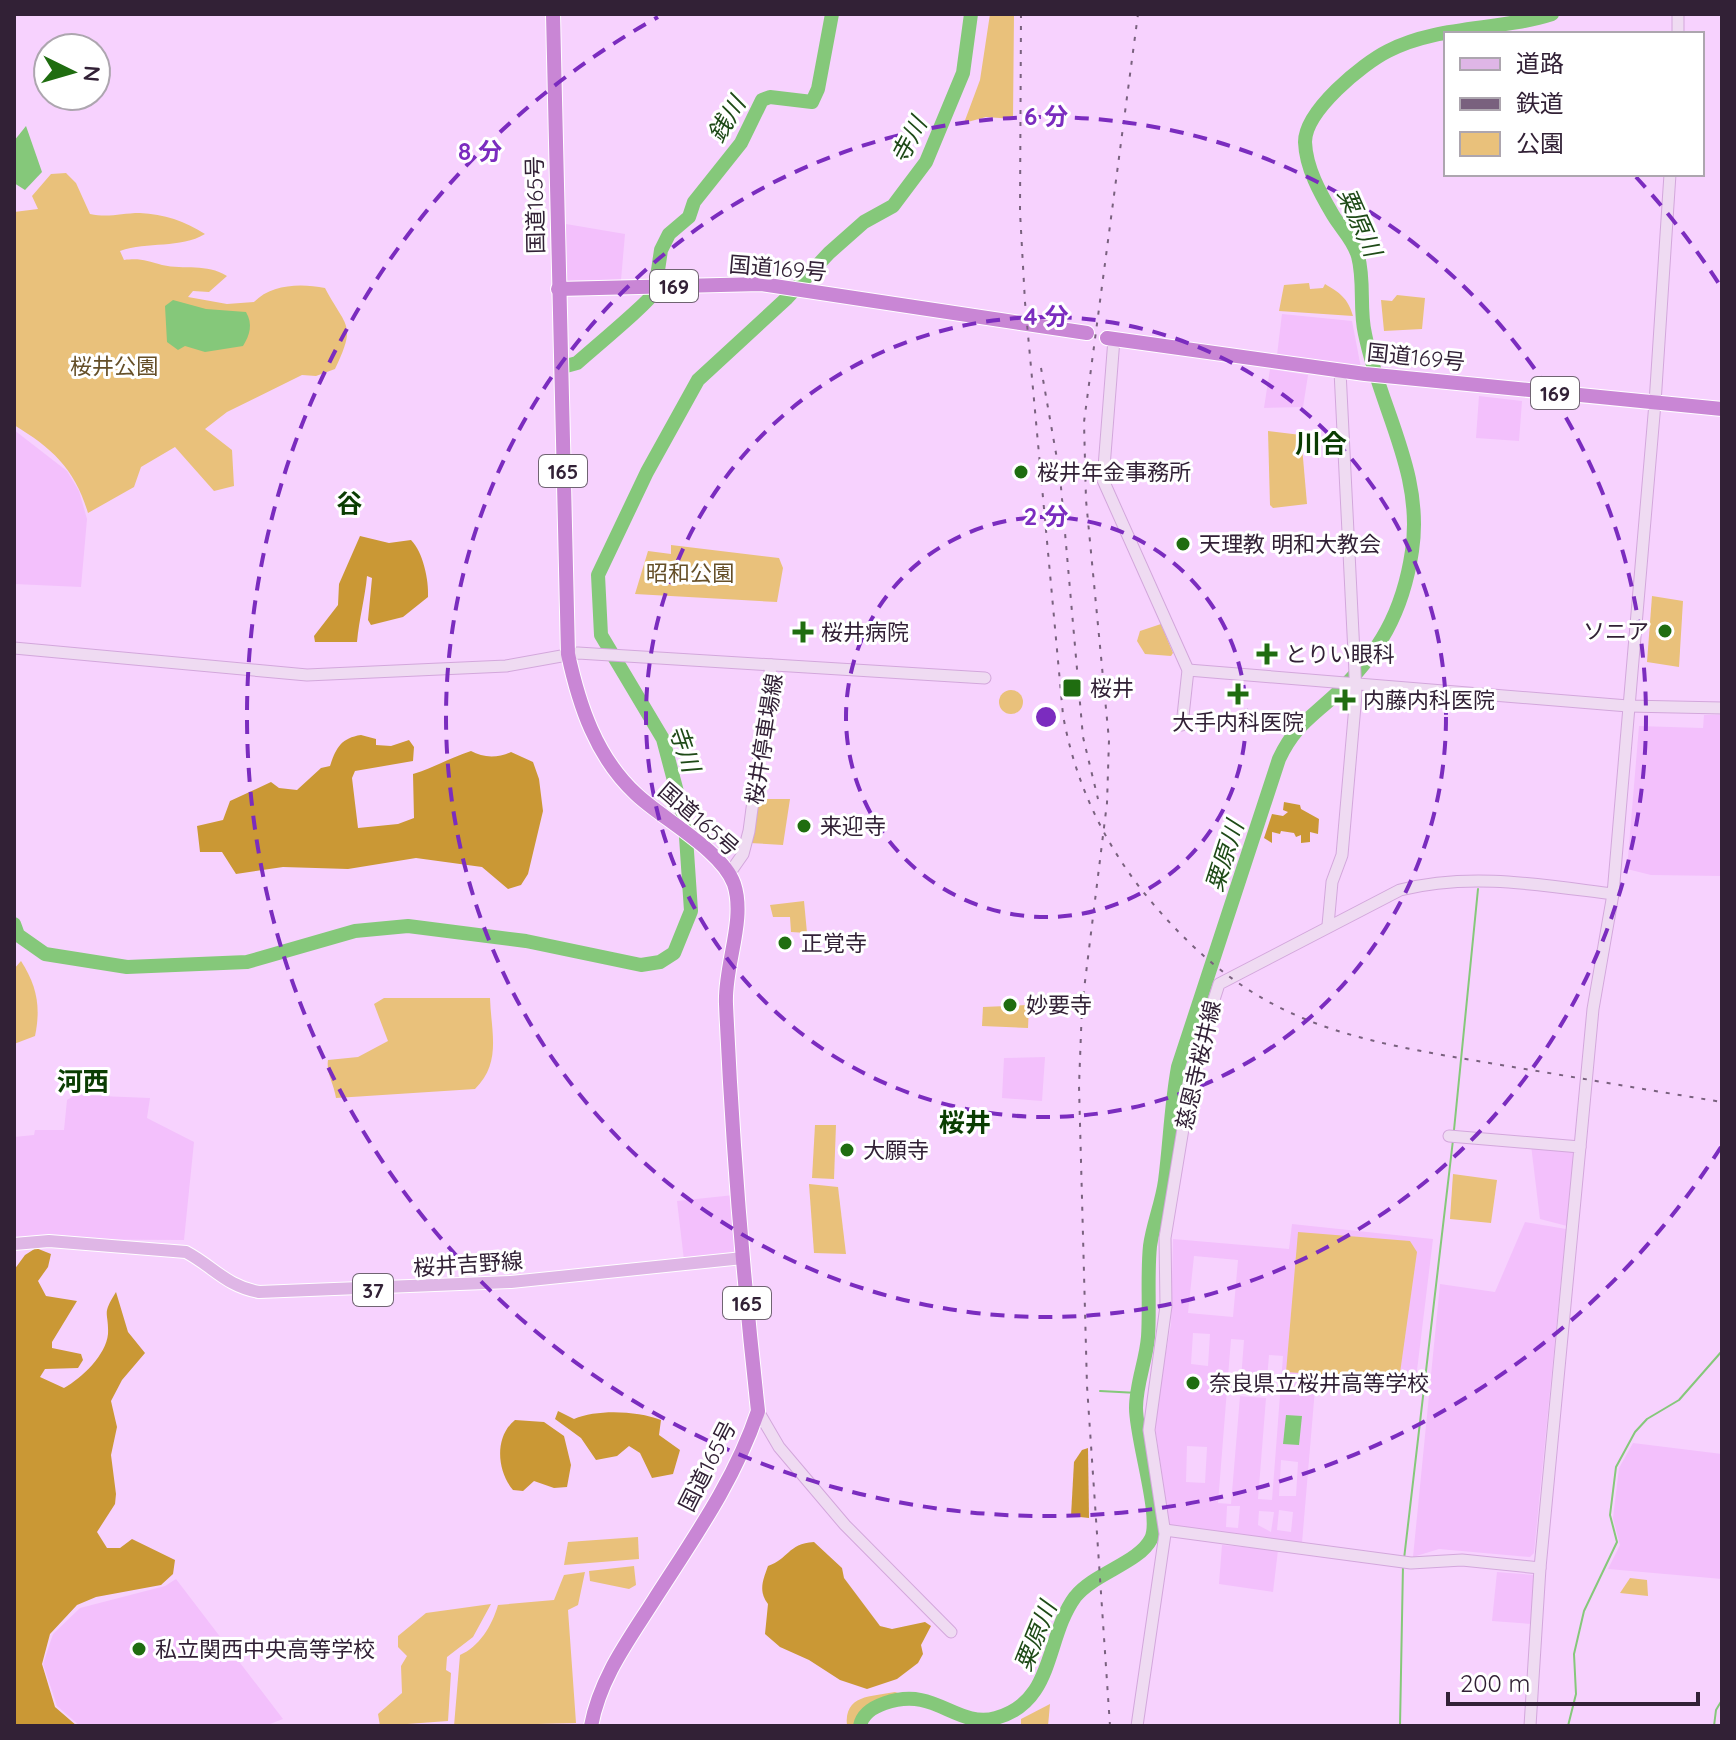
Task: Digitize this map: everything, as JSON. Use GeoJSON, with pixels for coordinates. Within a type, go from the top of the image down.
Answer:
{"type":"FeatureCollection","features":[{"type":"Feature","properties":{"kind":"highway","name":"国道165号"},"geometry":{"type":"LineString","coordinates":[[553,14],[568,654],[583,709],[602,751],[636,795],[704,849],[729,874],[736,907],[725,1000],[743,1258],[758,1411],[746,1447],[719,1499],[609,1669],[591,1726]]}},
{"type":"Feature","properties":{"kind":"highway","name":"国道169号"},"geometry":{"type":"LineString","coordinates":[[558,289],[761,284],[1087,333]]}},
{"type":"Feature","properties":{"kind":"highway","name":"国道169号"},"geometry":{"type":"LineString","coordinates":[[1110,339],[1389,377],[1722,409]]}},
{"type":"Feature","properties":{"kind":"main road","name":"桜井吉野線"},"geometry":{"type":"LineString","coordinates":[[14,1244],[49,1241],[186,1252],[205,1263],[228,1283],[259,1292],[511,1282],[743,1258]]}},
{"type":"Feature","properties":{"kind":"street"},"geometry":{"type":"LineString","coordinates":[[1530,1726],[1540,1568],[1593,1009],[1613,894],[1655,403],[1670,176]]}},
{"type":"Feature","properties":{"kind":"street"},"geometry":{"type":"LineString","coordinates":[[1110,339],[1103,480],[1188,670],[1182,725]]}},
{"type":"Feature","properties":{"kind":"street"},"geometry":{"type":"LineString","coordinates":[[1328,925],[1332,882],[1342,855],[1359,687],[1353,654],[1340,371]]}},
{"type":"Feature","properties":{"kind":"street"},"geometry":{"type":"LineString","coordinates":[[14,648],[307,675],[506,666],[568,654],[771,665]]}},
{"type":"Feature","properties":{"kind":"street","name":"桜井停車場線"},"geometry":{"type":"LineString","coordinates":[[729,874],[743,854],[749,831],[771,665],[985,678]]}},
{"type":"Feature","properties":{"kind":"street"},"geometry":{"type":"LineString","coordinates":[[1188,670],[1359,687],[1628,706],[1722,708]]}},
{"type":"Feature","properties":{"kind":"street","name":"慈恩寺桜井線"},"geometry":{"type":"LineString","coordinates":[[1137,1726],[1165,1530],[1149,1430],[1166,1306],[1165,1238],[1194,1062],[1215,992],[1222,980],[1400,890],[1430,883],[1484,879],[1613,894]]}},
{"type":"Feature","properties":{"kind":"street"},"geometry":{"type":"LineString","coordinates":[[1453,1136],[1580,1147]]}},
{"type":"Feature","properties":{"kind":"street"},"geometry":{"type":"LineString","coordinates":[[758,1411],[779,1447],[845,1525],[951,1632]]}},
{"type":"Feature","properties":{"kind":"street"},"geometry":{"type":"LineString","coordinates":[[1165,1530],[1405,1562],[1462,1560],[1540,1568]]}},
{"type":"Feature","properties":{"kind":"shaded area"},"geometry":{"type":"Polygon","coordinates":[[[26,126],[42,172],[25,190],[14,183],[14,141],[26,126]]]}},
{"type":"Feature","properties":{"kind":"shaded area"},"geometry":{"type":"Polygon","coordinates":[[[566,224],[625,234],[621,280],[566,281],[566,224]]]}},
{"type":"Feature","properties":{"kind":"shaded area"},"geometry":{"type":"Polygon","coordinates":[[[173,300],[206,309],[246,312],[250,329],[243,346],[205,352],[185,346],[178,350],[167,342],[165,306],[173,300]]]}},
{"type":"Feature","properties":{"kind":"shaded area"},"geometry":{"type":"Polygon","coordinates":[[[1282,314],[1352,321],[1361,368],[1277,355],[1282,314]]]}},
{"type":"Feature","properties":{"kind":"shaded area"},"geometry":{"type":"Polygon","coordinates":[[[1270,369],[1308,375],[1303,407],[1264,408],[1270,369]]]}},
{"type":"Feature","properties":{"kind":"shaded area"},"geometry":{"type":"Polygon","coordinates":[[[1479,396],[1522,401],[1519,441],[1476,438],[1479,396]]]}},
{"type":"Feature","properties":{"kind":"shaded area"},"geometry":{"type":"Polygon","coordinates":[[[14,430],[67,471],[79,491],[87,519],[81,587],[14,584],[14,430]]]}},
{"type":"Feature","properties":{"kind":"shaded area"},"geometry":{"type":"Polygon","coordinates":[[[360,536],[389,543],[411,540],[424,567],[428,597],[403,617],[371,625],[368,620],[372,578],[367,576],[357,642],[315,642],[314,636],[338,605],[339,584],[360,536]]]}},
{"type":"Feature","properties":{"kind":"shaded area"},"geometry":{"type":"Polygon","coordinates":[[[1704,715],[1722,715],[1722,876],[1651,875],[1627,869],[1639,726],[1703,728],[1704,715]]]}},
{"type":"Feature","properties":{"kind":"shaded area"},"geometry":{"type":"Polygon","coordinates":[[[361,735],[376,739],[376,745],[391,746],[409,740],[414,747],[413,761],[355,771],[352,778],[358,828],[398,824],[414,818],[413,774],[463,754],[471,751],[491,756],[511,752],[533,762],[539,779],[543,811],[528,874],[521,885],[508,889],[482,867],[416,858],[348,869],[283,867],[236,874],[222,852],[200,852],[197,826],[223,820],[230,801],[271,782],[279,788],[297,790],[321,768],[330,766],[344,741],[361,735]]]}},
{"type":"Feature","properties":{"kind":"shaded area"},"geometry":{"type":"Polygon","coordinates":[[[1284,802],[1300,805],[1301,809],[1319,819],[1318,834],[1310,832],[1310,842],[1301,843],[1301,835],[1296,837],[1294,833],[1281,831],[1280,834],[1272,832],[1272,843],[1264,838],[1272,814],[1283,816],[1288,812],[1283,810],[1284,802]]]}},
{"type":"Feature","properties":{"kind":"shaded area"},"geometry":{"type":"Polygon","coordinates":[[[1045,1057],[1042,1101],[1002,1098],[1004,1058],[1045,1057]]]}},
{"type":"Feature","properties":{"kind":"shaded area"},"geometry":{"type":"Polygon","coordinates":[[[75,1095],[150,1098],[147,1118],[194,1142],[184,1240],[14,1239],[14,1137],[34,1135],[35,1130],[64,1130],[67,1100],[75,1095]]]}},
{"type":"Feature","properties":{"kind":"shaded area"},"geometry":{"type":"Polygon","coordinates":[[[1531,1145],[1574,1152],[1567,1226],[1540,1219],[1531,1145]]]}},
{"type":"Feature","properties":{"kind":"shaded area"},"geometry":{"type":"Polygon","coordinates":[[[734,1195],[741,1254],[684,1260],[677,1201],[734,1195]]]}},
{"type":"Feature","properties":{"kind":"shaded area"},"geometry":{"type":"Polygon","coordinates":[[[1525,1222],[1566,1229],[1534,1553],[1530,1557],[1439,1549],[1413,1557],[1440,1284],[1495,1292],[1525,1222]]]}},
{"type":"Feature","properties":{"kind":"shaded area","name":"奈良県立桜井高等学校"},"geometry":{"type":"Polygon","coordinates":[[[1292,1224],[1433,1239],[1415,1387],[1316,1377],[1302,1543],[1170,1526],[1154,1421],[1171,1324],[1173,1239],[1289,1249],[1292,1224]],[[1194,1256],[1188,1313],[1233,1317],[1238,1260],[1194,1256]],[[1193,1333],[1191,1364],[1208,1366],[1210,1334],[1193,1333]],[[1231,1339],[1218,1503],[1231,1504],[1240,1396],[1266,1398],[1258,1499],[1272,1500],[1283,1356],[1269,1355],[1266,1392],[1246,1391],[1247,1380],[1241,1379],[1244,1340],[1231,1339]],[[1187,1446],[1186,1482],[1205,1483],[1207,1447],[1187,1446]],[[1281,1460],[1279,1496],[1296,1496],[1298,1462],[1281,1460]],[[1227,1506],[1226,1527],[1238,1528],[1240,1506],[1227,1506]],[[1279,1510],[1277,1530],[1291,1532],[1293,1512],[1279,1510]],[[1259,1511],[1258,1525],[1271,1532],[1274,1512],[1259,1511]]]}},
{"type":"Feature","properties":{"kind":"shaded area"},"geometry":{"type":"Polygon","coordinates":[[[36,1248],[51,1254],[48,1267],[38,1281],[46,1296],[77,1301],[52,1342],[52,1348],[81,1354],[83,1360],[78,1368],[45,1369],[40,1377],[64,1388],[92,1365],[106,1342],[107,1310],[116,1292],[128,1332],[145,1353],[122,1380],[111,1401],[117,1427],[111,1455],[115,1504],[97,1532],[107,1548],[120,1548],[132,1539],[175,1560],[173,1574],[161,1585],[96,1597],[77,1605],[50,1634],[42,1664],[55,1707],[77,1726],[14,1726],[14,1270],[25,1255],[36,1248]]]}},
{"type":"Feature","properties":{"kind":"shaded area"},"geometry":{"type":"Polygon","coordinates":[[[558,1411],[574,1419],[618,1412],[661,1420],[659,1435],[680,1450],[673,1474],[652,1478],[640,1453],[629,1446],[617,1456],[596,1460],[581,1438],[555,1419],[558,1411]]]}},
{"type":"Feature","properties":{"kind":"shaded area"},"geometry":{"type":"Polygon","coordinates":[[[1286,1415],[1302,1416],[1299,1445],[1283,1444],[1286,1415]]]}},
{"type":"Feature","properties":{"kind":"shaded area"},"geometry":{"type":"Polygon","coordinates":[[[515,1420],[544,1422],[564,1436],[571,1465],[567,1487],[554,1488],[534,1481],[523,1491],[513,1490],[504,1473],[500,1454],[504,1435],[515,1420]]]}},
{"type":"Feature","properties":{"kind":"shaded area"},"geometry":{"type":"Polygon","coordinates":[[[1633,1443],[1722,1454],[1722,1579],[1608,1569],[1620,1545],[1613,1518],[1619,1468],[1633,1443]]]}},
{"type":"Feature","properties":{"kind":"shaded area"},"geometry":{"type":"Polygon","coordinates":[[[1088,1448],[1089,1518],[1071,1516],[1074,1462],[1082,1450],[1088,1448]]]}},
{"type":"Feature","properties":{"kind":"shaded area"},"geometry":{"type":"Polygon","coordinates":[[[814,1542],[842,1568],[844,1578],[880,1626],[892,1629],[925,1622],[931,1626],[921,1645],[923,1654],[918,1663],[897,1679],[867,1689],[840,1680],[809,1660],[780,1647],[765,1634],[768,1604],[762,1585],[768,1566],[798,1546],[814,1542]]]}},
{"type":"Feature","properties":{"kind":"shaded area"},"geometry":{"type":"Polygon","coordinates":[[[1222,1545],[1278,1550],[1273,1592],[1219,1584],[1222,1545]]]}},
{"type":"Feature","properties":{"kind":"shaded area"},"geometry":{"type":"Polygon","coordinates":[[[1497,1572],[1535,1575],[1531,1624],[1492,1621],[1497,1572]]]}},
{"type":"Feature","properties":{"kind":"shaded area","name":"私立関西中央高等学校"},"geometry":{"type":"Polygon","coordinates":[[[176,1579],[283,1719],[265,1726],[80,1726],[57,1706],[43,1664],[53,1634],[80,1608],[165,1586],[176,1579]]]}},
{"type":"Feature","properties":{"kind":"green space"},"geometry":{"type":"Polygon","coordinates":[[[990,14],[1014,14],[1013,119],[986,117],[964,123],[980,80],[990,14]]]}},
{"type":"Feature","properties":{"kind":"green space","name":"桜井公園"},"geometry":{"type":"Polygon","coordinates":[[[66,173],[76,183],[90,214],[157,215],[182,222],[205,234],[185,242],[120,251],[124,260],[203,268],[227,276],[209,292],[193,291],[188,297],[227,304],[254,302],[278,288],[316,286],[325,288],[343,319],[346,343],[335,369],[316,376],[302,375],[227,412],[205,429],[232,450],[234,486],[214,491],[175,447],[141,467],[134,487],[88,513],[76,484],[60,461],[40,442],[14,425],[14,212],[38,209],[32,196],[51,174],[66,173]]]}},
{"type":"Feature","properties":{"kind":"green space"},"geometry":{"type":"Polygon","coordinates":[[[1309,283],[1310,289],[1323,288],[1325,284],[1339,293],[1353,316],[1279,311],[1284,285],[1309,283]]]}},
{"type":"Feature","properties":{"kind":"green space"},"geometry":{"type":"Polygon","coordinates":[[[1397,295],[1425,298],[1422,329],[1384,331],[1381,300],[1392,301],[1397,295]]]}},
{"type":"Feature","properties":{"kind":"green space"},"geometry":{"type":"Polygon","coordinates":[[[1268,431],[1301,435],[1307,504],[1273,508],[1270,505],[1268,431]]]}},
{"type":"Feature","properties":{"kind":"green space","name":"昭和公園"},"geometry":{"type":"Polygon","coordinates":[[[671,545],[779,558],[783,568],[777,602],[635,594],[648,551],[671,554],[671,545]]]}},
{"type":"Feature","properties":{"kind":"green space","name":"ソニア"},"geometry":{"type":"Polygon","coordinates":[[[1652,596],[1683,601],[1679,667],[1647,662],[1652,596]]]}},
{"type":"Feature","properties":{"kind":"green space"},"geometry":{"type":"Polygon","coordinates":[[[1161,624],[1173,653],[1171,656],[1145,654],[1137,641],[1140,631],[1161,624]]]}},
{"type":"Feature","properties":{"kind":"green space"},"geometry":{"type":"Polygon","coordinates":[[[1011,690],[1022,697],[1023,702],[1016,713],[1011,714],[1000,707],[999,702],[1006,691],[1011,690]]]}},
{"type":"Feature","properties":{"kind":"green space"},"geometry":{"type":"Polygon","coordinates":[[[757,799],[790,799],[783,845],[750,843],[757,799]]]}},
{"type":"Feature","properties":{"kind":"green space"},"geometry":{"type":"Polygon","coordinates":[[[804,901],[807,933],[791,932],[790,917],[773,917],[770,905],[804,901]]]}},
{"type":"Feature","properties":{"kind":"green space"},"geometry":{"type":"Polygon","coordinates":[[[21,961],[36,997],[37,1025],[35,1036],[14,1044],[14,969],[21,961]]]}},
{"type":"Feature","properties":{"kind":"green space"},"geometry":{"type":"Polygon","coordinates":[[[384,998],[490,998],[492,1057],[489,1068],[475,1089],[336,1098],[328,1060],[358,1057],[388,1041],[374,1004],[384,998]]]}},
{"type":"Feature","properties":{"kind":"green space"},"geometry":{"type":"Polygon","coordinates":[[[1029,1005],[1028,1028],[982,1026],[983,1007],[1029,1005]]]}},
{"type":"Feature","properties":{"kind":"green space"},"geometry":{"type":"Polygon","coordinates":[[[815,1125],[836,1125],[834,1179],[812,1178],[815,1125]]]}},
{"type":"Feature","properties":{"kind":"green space"},"geometry":{"type":"Polygon","coordinates":[[[1453,1174],[1497,1180],[1491,1223],[1450,1219],[1453,1174]]]}},
{"type":"Feature","properties":{"kind":"green space"},"geometry":{"type":"Polygon","coordinates":[[[809,1184],[838,1187],[846,1254],[814,1253],[809,1184]]]}},
{"type":"Feature","properties":{"kind":"green space"},"geometry":{"type":"Polygon","coordinates":[[[1298,1232],[1410,1241],[1417,1252],[1399,1380],[1286,1372],[1298,1232]]]}},
{"type":"Feature","properties":{"kind":"green space"},"geometry":{"type":"Polygon","coordinates":[[[638,1537],[639,1559],[564,1565],[568,1542],[638,1537]]]}},
{"type":"Feature","properties":{"kind":"green space"},"geometry":{"type":"Polygon","coordinates":[[[634,1566],[636,1585],[629,1589],[590,1581],[589,1571],[634,1566]]]}},
{"type":"Feature","properties":{"kind":"green space"},"geometry":{"type":"Polygon","coordinates":[[[585,1572],[578,1605],[568,1610],[576,1723],[454,1726],[460,1655],[484,1635],[498,1605],[554,1600],[564,1575],[585,1572]]]}},
{"type":"Feature","properties":{"kind":"green space"},"geometry":{"type":"Polygon","coordinates":[[[1630,1578],[1647,1580],[1648,1596],[1620,1593],[1630,1578]]]}},
{"type":"Feature","properties":{"kind":"green space"},"geometry":{"type":"Polygon","coordinates":[[[491,1604],[473,1637],[447,1657],[446,1670],[451,1673],[448,1721],[380,1726],[378,1714],[402,1693],[401,1666],[407,1656],[398,1647],[398,1636],[426,1613],[491,1604]]]}},
{"type":"Feature","properties":{"kind":"green space"},"geometry":{"type":"Polygon","coordinates":[[[895,1692],[913,1698],[872,1707],[865,1712],[858,1726],[847,1726],[847,1716],[855,1702],[895,1692]]]}},
{"type":"Feature","properties":{"kind":"green space"},"geometry":{"type":"Polygon","coordinates":[[[1050,1704],[1048,1726],[1021,1726],[1021,1719],[1050,1704]]]}},
{"type":"Feature","properties":{"kind":"waterway","name":"銭川"},"geometry":{"type":"LineString","coordinates":[[657,277],[661,250],[669,234],[689,217],[694,202],[741,143],[762,100],[770,97],[812,102],[818,89],[832,14]]}},
{"type":"Feature","properties":{"kind":"waterway","name":"寺川"},"geometry":{"type":"LineString","coordinates":[[14,924],[18,935],[45,954],[127,967],[247,962],[355,931],[408,926],[526,941],[641,965],[660,962],[674,953],[691,911],[685,822],[663,739],[601,635],[598,575],[647,472],[698,380],[787,298],[829,253],[864,222],[893,206],[926,162],[963,73],[971,14]]}},
{"type":"Feature","properties":{"kind":"waterway","name":"粟原川"},"geometry":{"type":"LineString","coordinates":[[1448,32],[1552,14]]}},
{"type":"Feature","properties":{"kind":"waterway","name":"粟原川"},"geometry":{"type":"LineString","coordinates":[[860,1726],[868,1712],[876,1707],[904,1699],[921,1700],[958,1714],[986,1720],[1015,1710],[1029,1698],[1039,1683],[1065,1613],[1075,1597],[1093,1581],[1137,1555],[1151,1539],[1153,1514],[1136,1399],[1148,1337],[1150,1246],[1165,1181],[1178,1067],[1279,759],[1296,731],[1350,680],[1376,648],[1395,613],[1412,551],[1412,495],[1399,441],[1365,334],[1358,256],[1314,180],[1305,142],[1314,117],[1324,103],[1364,66],[1407,43],[1444,33]]}},
{"type":"Feature","properties":{"kind":"waterway","name":"銭川"},"geometry":{"type":"LineString","coordinates":[[566,366],[577,363],[655,291]]}},
{"type":"Feature","properties":{"kind":"waterway"},"geometry":{"type":"LineString","coordinates":[[1454,1130],[1478,889]]}},
{"type":"Feature","properties":{"kind":"waterway"},"geometry":{"type":"LineString","coordinates":[[1404,1559],[1453,1140]]}},
{"type":"Feature","properties":{"kind":"waterway"},"geometry":{"type":"LineString","coordinates":[[1568,1726],[1576,1694],[1574,1654],[1584,1611],[1617,1542],[1610,1515],[1616,1467],[1635,1432],[1647,1419],[1679,1400],[1722,1351]]}},
{"type":"Feature","properties":{"kind":"waterway"},"geometry":{"type":"LineString","coordinates":[[1100,1391],[1138,1393]]}},
{"type":"Feature","properties":{"kind":"waterway"},"geometry":{"type":"LineString","coordinates":[[1400,1726],[1403,1565]]}},
{"type":"Feature","properties":{"kind":"waterway"},"geometry":{"type":"LineString","coordinates":[[1714,1726],[1716,1710],[1722,1700]]}},
{"type":"Feature","properties":{"kind":"railway"},"geometry":{"type":"LineString","coordinates":[[1021,14],[1020,212],[1025,302],[1063,715],[1075,765],[1094,813],[1133,879],[1188,942],[1227,975],[1266,1000],[1307,1020],[1350,1035],[1446,1056],[1722,1102]]}},
{"type":"Feature","properties":{"kind":"railway"},"geometry":{"type":"LineString","coordinates":[[1110,1726],[1087,1386],[1079,1086],[1082,1006],[1107,803],[1109,740],[1086,500],[1084,422],[1138,14]]}},
{"type":"Feature","properties":{"kind":"railway"},"geometry":{"type":"LineString","coordinates":[[1041,368],[1060,476],[1083,737],[1098,799]]}},
{"type":"Feature","properties":{"kind":"place","name":"桜井年金事務所"},"geometry":{"type":"Point","coordinates":[1021,472]}},
{"type":"Feature","properties":{"kind":"place","name":"天理教 明和大教会"},"geometry":{"type":"Point","coordinates":[1183,544]}},
{"type":"Feature","properties":{"kind":"place","name":"ソニア"},"geometry":{"type":"Point","coordinates":[1665,631]}},
{"type":"Feature","properties":{"kind":"place","name":"桜井病院"},"geometry":{"type":"Point","coordinates":[803,632]}},
{"type":"Feature","properties":{"kind":"place","name":"とりい眼科"},"geometry":{"type":"Point","coordinates":[1267,654]}},
{"type":"Feature","properties":{"kind":"place","name":"桜井"},"geometry":{"type":"Point","coordinates":[1072,688]}},
{"type":"Feature","properties":{"kind":"place","name":"大手内科医院"},"geometry":{"type":"Point","coordinates":[1238,694]}},
{"type":"Feature","properties":{"kind":"place","name":"内藤内科医院"},"geometry":{"type":"Point","coordinates":[1345,700]}},
{"type":"Feature","properties":{"kind":"place","name":"来迎寺"},"geometry":{"type":"Point","coordinates":[804,826]}},
{"type":"Feature","properties":{"kind":"place","name":"正覚寺"},"geometry":{"type":"Point","coordinates":[785,943]}},
{"type":"Feature","properties":{"kind":"place","name":"妙要寺"},"geometry":{"type":"Point","coordinates":[1010,1005]}},
{"type":"Feature","properties":{"kind":"place","name":"大願寺"},"geometry":{"type":"Point","coordinates":[847,1150]}},
{"type":"Feature","properties":{"kind":"place","name":"奈良県立桜井高等学校"},"geometry":{"type":"Point","coordinates":[1193,1383]}},
{"type":"Feature","properties":{"kind":"place","name":"私立関西中央高等学校"},"geometry":{"type":"Point","coordinates":[139,1649]}},
{"type":"Feature","properties":{"kind":"district","name":"川合"},"geometry":{"type":"Point","coordinates":[1321,443]}},
{"type":"Feature","properties":{"kind":"district","name":"谷"},"geometry":{"type":"Point","coordinates":[349,503]}},
{"type":"Feature","properties":{"kind":"district","name":"河西"},"geometry":{"type":"Point","coordinates":[83,1081]}},
{"type":"Feature","properties":{"kind":"district","name":"桜井"},"geometry":{"type":"Point","coordinates":[965,1122]}}]}
